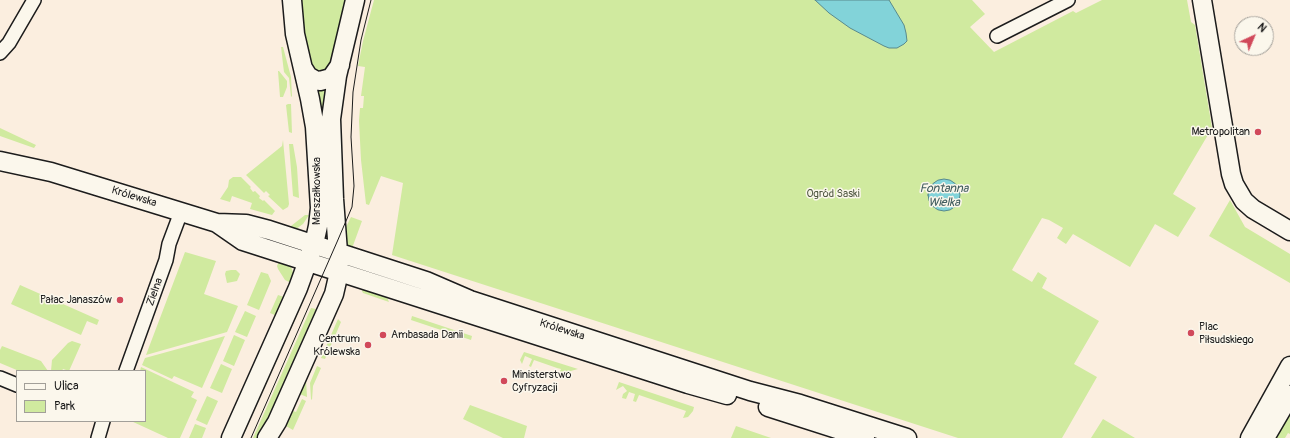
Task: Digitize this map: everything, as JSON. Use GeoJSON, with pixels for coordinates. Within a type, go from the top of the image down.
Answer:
{"type":"FeatureCollection","features":[{"type":"Feature","properties":{"kind":"street"},"geometry":{"type":"LineString","coordinates":[[0,53],[9,43],[34,0]]}},
{"type":"Feature","properties":{"kind":"street","name":"Marszałkowska"},"geometry":{"type":"LineString","coordinates":[[231,438],[290,307],[308,262],[314,244],[320,213],[318,160],[314,118],[295,34],[292,0]]}},
{"type":"Feature","properties":{"kind":"street","name":"Marszałkowska"},"geometry":{"type":"LineString","coordinates":[[268,438],[277,422],[330,301],[339,272],[331,128],[333,99],[355,0]]}},
{"type":"Feature","properties":{"kind":"street"},"geometry":{"type":"LineString","coordinates":[[997,36],[1068,0]]}},
{"type":"Feature","properties":{"kind":"street"},"geometry":{"type":"LineString","coordinates":[[1202,0],[1231,174],[1234,184],[1244,201],[1253,209],[1290,231]]}},
{"type":"Feature","properties":{"kind":"street"},"geometry":{"type":"LineString","coordinates":[[303,68],[308,76],[320,81],[331,78],[340,65]]}},
{"type":"Feature","properties":{"kind":"street","name":"Królewska"},"geometry":{"type":"LineString","coordinates":[[0,148],[51,172]]}},
{"type":"Feature","properties":{"kind":"street","name":"Królewska"},"geometry":{"type":"LineString","coordinates":[[0,161],[51,172],[217,223],[246,224],[314,244],[426,281],[470,300],[744,389],[800,404],[907,438]]}},
{"type":"Feature","properties":{"kind":"street","name":"Zielna"},"geometry":{"type":"LineString","coordinates":[[126,370],[166,260],[169,244],[181,212]]}},
{"type":"Feature","properties":{"kind":"street","name":"Królewska"},"geometry":{"type":"LineString","coordinates":[[217,223],[243,241],[688,384],[744,399],[865,438]]}},
{"type":"Feature","properties":{"kind":"street"},"geometry":{"type":"LineString","coordinates":[[1250,438],[1290,366]]}},
{"type":"Feature","properties":{"kind":"street"},"geometry":{"type":"LineString","coordinates":[[0,378],[16,385]]}},
{"type":"Feature","properties":{"kind":"street"},"geometry":{"type":"LineString","coordinates":[[1265,438],[1290,395]]}},
{"type":"Feature","properties":{"kind":"street"},"geometry":{"type":"LineString","coordinates":[[98,438],[103,422]]}},
{"type":"Feature","properties":{"kind":"green space"},"geometry":{"type":"Polygon","coordinates":[[[297,0],[349,0],[332,68],[318,74],[309,68],[297,0]]]}},
{"type":"Feature","properties":{"kind":"green space","name":"Ogród Saski"},"geometry":{"type":"Polygon","coordinates":[[[374,0],[972,0],[985,14],[970,27],[994,52],[1073,11],[1076,13],[1102,0],[1187,0],[1191,22],[1195,25],[1212,128],[1173,194],[1196,208],[1178,237],[1155,224],[1130,267],[1073,234],[1066,244],[1057,238],[1063,228],[1049,220],[1042,218],[1012,270],[1032,282],[1038,272],[1047,278],[1042,288],[1099,321],[1074,364],[1097,377],[1062,438],[958,438],[392,255],[403,183],[381,176],[369,205],[366,204],[361,160],[359,121],[360,108],[363,108],[364,96],[361,96],[365,67],[358,66],[374,0]]]}},
{"type":"Feature","properties":{"kind":"green space"},"geometry":{"type":"Polygon","coordinates":[[[281,47],[283,47],[291,77],[291,97],[289,78],[284,72],[281,47]]]}},
{"type":"Feature","properties":{"kind":"green space"},"geometry":{"type":"Polygon","coordinates":[[[278,71],[287,81],[287,87],[283,97],[280,97],[278,71]]]}},
{"type":"Feature","properties":{"kind":"green space"},"geometry":{"type":"Polygon","coordinates":[[[314,89],[328,89],[328,156],[314,89]]]}},
{"type":"Feature","properties":{"kind":"green space"},"geometry":{"type":"Polygon","coordinates":[[[291,104],[292,133],[289,132],[286,105],[291,104]]]}},
{"type":"Feature","properties":{"kind":"green space"},"geometry":{"type":"Polygon","coordinates":[[[0,128],[36,145],[34,148],[0,136],[0,128]]]}},
{"type":"Feature","properties":{"kind":"green space"},"geometry":{"type":"Polygon","coordinates":[[[283,140],[289,204],[288,207],[283,210],[268,196],[270,195],[266,191],[264,193],[246,175],[282,146],[283,140]]]}},
{"type":"Feature","properties":{"kind":"green space"},"geometry":{"type":"Polygon","coordinates":[[[289,144],[293,144],[297,167],[299,198],[293,196],[289,144]]]}},
{"type":"Feature","properties":{"kind":"green space"},"geometry":{"type":"Polygon","coordinates":[[[233,177],[241,177],[251,187],[250,188],[253,192],[255,191],[260,196],[259,198],[263,201],[264,200],[275,211],[272,215],[250,209],[252,203],[232,196],[230,202],[220,199],[228,187],[229,180],[233,177]]]}},
{"type":"Feature","properties":{"kind":"green space"},"geometry":{"type":"Polygon","coordinates":[[[1230,200],[1245,227],[1290,254],[1290,283],[1209,236],[1230,200]]]}},
{"type":"Feature","properties":{"kind":"green space"},"geometry":{"type":"Polygon","coordinates":[[[305,215],[309,215],[303,224],[296,229],[290,230],[291,226],[305,215]]]}},
{"type":"Feature","properties":{"kind":"green space"},"geometry":{"type":"Polygon","coordinates":[[[351,217],[362,221],[351,251],[346,247],[342,235],[351,217]]]}},
{"type":"Feature","properties":{"kind":"green space"},"geometry":{"type":"Polygon","coordinates":[[[185,252],[216,261],[204,294],[238,306],[227,332],[146,355],[185,252]]]}},
{"type":"Feature","properties":{"kind":"green space"},"geometry":{"type":"Polygon","coordinates":[[[280,259],[291,267],[294,275],[293,284],[285,280],[278,269],[277,266],[280,259]]]}},
{"type":"Feature","properties":{"kind":"green space"},"geometry":{"type":"Polygon","coordinates":[[[236,270],[240,274],[237,281],[227,283],[225,274],[226,271],[236,270]]]}},
{"type":"Feature","properties":{"kind":"green space"},"geometry":{"type":"Polygon","coordinates":[[[261,272],[268,274],[271,281],[259,310],[247,305],[261,272]]]}},
{"type":"Feature","properties":{"kind":"green space"},"geometry":{"type":"Polygon","coordinates":[[[20,285],[99,320],[97,325],[87,321],[81,335],[11,304],[20,285]]]}},
{"type":"Feature","properties":{"kind":"green space"},"geometry":{"type":"Polygon","coordinates":[[[364,286],[385,293],[389,302],[363,293],[362,291],[364,286]]]}},
{"type":"Feature","properties":{"kind":"green space"},"geometry":{"type":"Polygon","coordinates":[[[278,295],[287,298],[277,316],[270,313],[278,295]]]}},
{"type":"Feature","properties":{"kind":"green space"},"geometry":{"type":"Polygon","coordinates":[[[298,302],[302,304],[242,438],[236,438],[298,302]]]}},
{"type":"Feature","properties":{"kind":"green space"},"geometry":{"type":"Polygon","coordinates":[[[311,308],[316,309],[259,438],[253,438],[311,308]]]}},
{"type":"Feature","properties":{"kind":"green space"},"geometry":{"type":"Polygon","coordinates":[[[245,311],[256,316],[247,337],[235,332],[245,311]]]}},
{"type":"Feature","properties":{"kind":"green space"},"geometry":{"type":"Polygon","coordinates":[[[331,316],[334,317],[306,380],[307,397],[297,393],[331,316]]]}},
{"type":"Feature","properties":{"kind":"green space"},"geometry":{"type":"Polygon","coordinates":[[[412,316],[472,336],[471,340],[411,320],[412,316]]]}},
{"type":"Feature","properties":{"kind":"green space"},"geometry":{"type":"Polygon","coordinates":[[[338,319],[341,322],[325,359],[321,358],[338,319]]]}},
{"type":"Feature","properties":{"kind":"green space"},"geometry":{"type":"Polygon","coordinates":[[[234,335],[245,340],[234,366],[223,361],[234,335]]]}},
{"type":"Feature","properties":{"kind":"green space"},"geometry":{"type":"Polygon","coordinates":[[[225,336],[202,388],[174,376],[172,379],[142,365],[145,358],[225,336]]]}},
{"type":"Feature","properties":{"kind":"green space"},"geometry":{"type":"Polygon","coordinates":[[[72,341],[81,344],[69,370],[51,370],[52,360],[68,343],[72,341]]]}},
{"type":"Feature","properties":{"kind":"green space"},"geometry":{"type":"Polygon","coordinates":[[[2,346],[41,361],[47,370],[17,370],[0,363],[0,350],[2,346]]]}},
{"type":"Feature","properties":{"kind":"green space"},"geometry":{"type":"Polygon","coordinates":[[[524,352],[578,369],[567,372],[569,380],[558,376],[561,369],[534,360],[531,367],[529,366],[532,359],[525,356],[522,364],[520,360],[524,352]]]}},
{"type":"Feature","properties":{"kind":"green space"},"geometry":{"type":"Polygon","coordinates":[[[221,364],[232,369],[222,393],[210,388],[221,364]]]}},
{"type":"Feature","properties":{"kind":"green space"},"geometry":{"type":"Polygon","coordinates":[[[317,366],[321,368],[313,386],[312,400],[310,383],[317,366]]]}},
{"type":"Feature","properties":{"kind":"green space"},"geometry":{"type":"Polygon","coordinates":[[[141,367],[194,392],[191,397],[197,400],[180,438],[168,438],[133,422],[146,422],[146,370],[140,370],[141,367]]]}},
{"type":"Feature","properties":{"kind":"green space"},"geometry":{"type":"Polygon","coordinates":[[[619,382],[694,407],[693,411],[688,417],[683,418],[686,411],[639,395],[636,402],[633,401],[635,394],[629,392],[626,399],[622,398],[623,394],[627,391],[623,386],[616,390],[619,382]]]}},
{"type":"Feature","properties":{"kind":"green space"},"geometry":{"type":"Polygon","coordinates":[[[207,396],[218,401],[207,425],[196,420],[207,396]]]}},
{"type":"Feature","properties":{"kind":"green space"},"geometry":{"type":"Polygon","coordinates":[[[302,399],[306,401],[293,430],[286,426],[293,411],[296,412],[302,399]]]}},
{"type":"Feature","properties":{"kind":"green space"},"geometry":{"type":"Polygon","coordinates":[[[470,405],[527,426],[524,438],[503,438],[463,419],[470,405]]]}},
{"type":"Feature","properties":{"kind":"green space"},"geometry":{"type":"Polygon","coordinates":[[[1290,411],[1290,434],[1288,433],[1285,438],[1271,438],[1290,411]]]}},
{"type":"Feature","properties":{"kind":"green space"},"geometry":{"type":"Polygon","coordinates":[[[1103,419],[1135,438],[1091,438],[1103,419]]]}},
{"type":"Feature","properties":{"kind":"green space"},"geometry":{"type":"Polygon","coordinates":[[[195,424],[206,428],[202,438],[189,438],[195,424]]]}},
{"type":"Feature","properties":{"kind":"green space"},"geometry":{"type":"Polygon","coordinates":[[[736,426],[771,438],[731,438],[736,426]]]}},
{"type":"Feature","properties":{"kind":"water"},"geometry":{"type":"Polygon","coordinates":[[[815,0],[889,0],[904,25],[907,41],[897,48],[889,48],[884,46],[850,28],[829,13],[815,0]]]}},
{"type":"Feature","properties":{"kind":"water","name":"Fontanna Wielka"},"geometry":{"type":"Polygon","coordinates":[[[941,179],[947,179],[957,186],[960,195],[959,201],[953,208],[947,211],[941,211],[931,204],[928,198],[928,192],[935,182],[941,179]]]}},
{"type":"Feature","properties":{"kind":"tram line"},"geometry":{"type":"LineString","coordinates":[[251,438],[352,207],[354,186],[351,137],[353,92],[361,40],[371,0]]}},
{"type":"Feature","properties":{"kind":"place","name":"Metropolitan"},"geometry":{"type":"Point","coordinates":[1258,132]}},
{"type":"Feature","properties":{"kind":"place","name":"Pałac Janaszów"},"geometry":{"type":"Point","coordinates":[120,300]}},
{"type":"Feature","properties":{"kind":"place","name":"Plac Piłsudskiego"},"geometry":{"type":"Point","coordinates":[1191,333]}},
{"type":"Feature","properties":{"kind":"place","name":"Ambasada Danii"},"geometry":{"type":"Point","coordinates":[383,335]}},
{"type":"Feature","properties":{"kind":"place","name":"Centrum Królewska"},"geometry":{"type":"Point","coordinates":[368,345]}},
{"type":"Feature","properties":{"kind":"place","name":"Ministerstwo Cyfryzacji"},"geometry":{"type":"Point","coordinates":[504,381]}}]}
